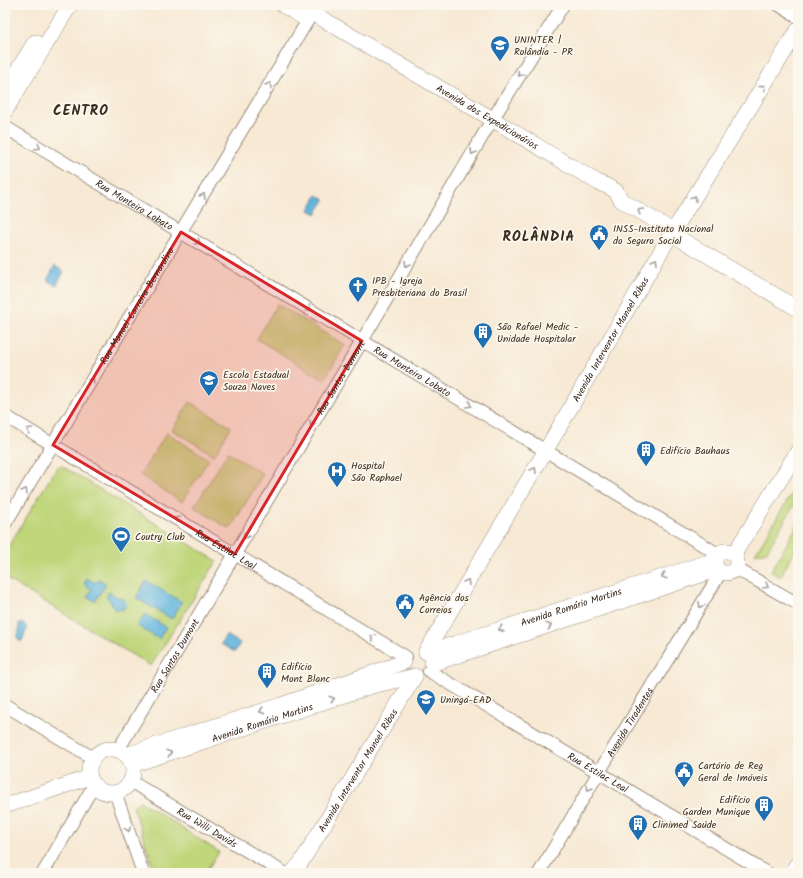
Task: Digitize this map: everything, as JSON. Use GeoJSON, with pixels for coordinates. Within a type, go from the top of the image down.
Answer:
{"type":"FeatureCollection","features":[{"type":"Feature","properties":{"kind":"main road"},"geometry":{"type":"LineString","coordinates":[[794,873],[798,866]]}},
{"type":"Feature","properties":{"kind":"street"},"geometry":{"type":"LineString","coordinates":[[5,92],[24,69],[66,5]]}},
{"type":"Feature","properties":{"kind":"street","name":"Avenida dos Expedicionários"},"geometry":{"type":"LineString","coordinates":[[283,5],[312,13]]}},
{"type":"Feature","properties":{"kind":"street","name":"Avenida dos Expedicionários"},"geometry":{"type":"LineString","coordinates":[[299,5],[490,122],[616,191],[621,200],[798,309]]}},
{"type":"Feature","properties":{"kind":"street","name":"Rua Santos Dumont"},"geometry":{"type":"LineString","coordinates":[[125,757],[235,554],[490,122],[563,5]]}},
{"type":"Feature","properties":{"kind":"street"},"geometry":{"type":"LineString","coordinates":[[779,5],[798,17]]}},
{"type":"Feature","properties":{"kind":"street","name":"Rua Manoel Carreira Bernardino"},"geometry":{"type":"LineString","coordinates":[[5,524],[312,13]]}},
{"type":"Feature","properties":{"kind":"street","name":"Avenida Interventor Manoel Ribas"},"geometry":{"type":"LineString","coordinates":[[297,870],[425,666],[546,450],[672,232],[798,30]]}},
{"type":"Feature","properties":{"kind":"street"},"geometry":{"type":"LineString","coordinates":[[5,111],[24,69]]}},
{"type":"Feature","properties":{"kind":"street","name":"Rua Monteiro Lobato"},"geometry":{"type":"LineString","coordinates":[[5,127],[546,450],[724,563],[798,604]]}},
{"type":"Feature","properties":{"kind":"street","name":"Rua Estilac Leal"},"geometry":{"type":"LineString","coordinates":[[5,416],[406,659]]}},
{"type":"Feature","properties":{"kind":"street","name":"Avenida Tiradentes"},"geometry":{"type":"LineString","coordinates":[[539,873],[724,563],[798,451]]}},
{"type":"Feature","properties":{"kind":"street","name":"Avenida Romário Martins"},"geometry":{"type":"LineString","coordinates":[[125,757],[282,710],[372,686],[425,666],[454,644],[599,603],[724,563]]}},
{"type":"Feature","properties":{"kind":"street","name":"Avenida Romário Martins"},"geometry":{"type":"LineString","coordinates":[[282,710],[406,659],[408,654],[421,650],[425,666]]}},
{"type":"Feature","properties":{"kind":"street"},"geometry":{"type":"LineString","coordinates":[[406,659],[406,668],[410,673],[425,666]]}},
{"type":"Feature","properties":{"kind":"street","name":"Rua Estilac Leal"},"geometry":{"type":"LineString","coordinates":[[425,666],[767,873]]}},
{"type":"Feature","properties":{"kind":"street"},"geometry":{"type":"LineString","coordinates":[[5,705],[92,772],[104,791],[115,792],[121,790],[130,781],[132,776],[125,757],[104,750],[92,772],[43,873]]}},
{"type":"Feature","properties":{"kind":"street"},"geometry":{"type":"LineString","coordinates":[[5,796],[92,772]]}},
{"type":"Feature","properties":{"kind":"street"},"geometry":{"type":"LineString","coordinates":[[5,806],[92,772]]}},
{"type":"Feature","properties":{"kind":"street","name":"Rua Willi Davids"},"geometry":{"type":"LineString","coordinates":[[130,781],[284,873]]}},
{"type":"Feature","properties":{"kind":"street"},"geometry":{"type":"LineString","coordinates":[[115,792],[143,873]]}},
{"type":"Feature","properties":{"kind":"highlighted area"},"geometry":{"type":"Polygon","coordinates":[[[181,232],[362,341],[235,554],[53,445],[181,232]]]}},
{"type":"Feature","properties":{"kind":"green space"},"geometry":{"type":"Polygon","coordinates":[[[277,304],[345,345],[324,380],[257,339],[277,304]]]}},
{"type":"Feature","properties":{"kind":"green space"},"geometry":{"type":"Polygon","coordinates":[[[190,402],[231,427],[214,455],[172,430],[190,402]]]}},
{"type":"Feature","properties":{"kind":"green space"},"geometry":{"type":"Polygon","coordinates":[[[167,433],[209,459],[182,502],[140,475],[167,433]]]}},
{"type":"Feature","properties":{"kind":"green space"},"geometry":{"type":"Polygon","coordinates":[[[228,452],[263,474],[230,529],[194,507],[228,452]]]}},
{"type":"Feature","properties":{"kind":"green space"},"geometry":{"type":"Polygon","coordinates":[[[62,466],[217,561],[151,666],[5,578],[5,552],[57,467],[62,466]]]}},
{"type":"Feature","properties":{"kind":"green space"},"geometry":{"type":"Polygon","coordinates":[[[798,483],[798,498],[767,551],[755,554],[798,483]]]}},
{"type":"Feature","properties":{"kind":"green space"},"geometry":{"type":"Polygon","coordinates":[[[798,524],[798,545],[780,577],[771,571],[798,524]]]}},
{"type":"Feature","properties":{"kind":"green space"},"geometry":{"type":"Polygon","coordinates":[[[140,801],[219,852],[205,873],[183,871],[180,873],[155,873],[133,806],[140,801]]]}},
{"type":"Feature","properties":{"kind":"water"},"geometry":{"type":"Polygon","coordinates":[[[317,195],[325,200],[316,214],[309,210],[317,195]]]}},
{"type":"Feature","properties":{"kind":"water"},"geometry":{"type":"Polygon","coordinates":[[[55,266],[64,272],[56,286],[47,280],[55,266]]]}},
{"type":"Feature","properties":{"kind":"water"},"geometry":{"type":"Polygon","coordinates":[[[87,578],[96,583],[99,579],[106,584],[95,601],[87,597],[92,589],[84,584],[87,578]]]}},
{"type":"Feature","properties":{"kind":"water"},"geometry":{"type":"Polygon","coordinates":[[[146,581],[182,602],[172,619],[136,598],[146,581]]]}},
{"type":"Feature","properties":{"kind":"water"},"geometry":{"type":"Polygon","coordinates":[[[108,592],[124,599],[126,605],[124,609],[114,609],[107,598],[108,592]]]}},
{"type":"Feature","properties":{"kind":"water"},"geometry":{"type":"Polygon","coordinates":[[[145,614],[166,627],[159,639],[137,626],[145,614]]]}},
{"type":"Feature","properties":{"kind":"water"},"geometry":{"type":"Polygon","coordinates":[[[19,623],[24,624],[27,628],[22,641],[19,641],[17,636],[19,633],[19,623]]]}},
{"type":"Feature","properties":{"kind":"water"},"geometry":{"type":"Polygon","coordinates":[[[226,635],[240,643],[235,652],[221,644],[226,635]]]}},
{"type":"Feature","properties":{"kind":"place","name":"UNINTER | Rolândia - PR"},"geometry":{"type":"Point","coordinates":[500,62]}},
{"type":"Feature","properties":{"kind":"place","name":"INSS-Instituto Nacional do Seguro Social"},"geometry":{"type":"Point","coordinates":[599,251]}},
{"type":"Feature","properties":{"kind":"place","name":"IPB - Igreja Presbiteriana do Brasil"},"geometry":{"type":"Point","coordinates":[358,303]}},
{"type":"Feature","properties":{"kind":"place","name":"São Rafael Medic - Unidade Hospitalar"},"geometry":{"type":"Point","coordinates":[483,349]}},
{"type":"Feature","properties":{"kind":"place","name":"Escola Estadual Souza Naves"},"geometry":{"type":"Point","coordinates":[209,397]}},
{"type":"Feature","properties":{"kind":"place","name":"Edifício Bauhaus"},"geometry":{"type":"Point","coordinates":[646,467]}},
{"type":"Feature","properties":{"kind":"place","name":"Hospital São Raphael"},"geometry":{"type":"Point","coordinates":[337,488]}},
{"type":"Feature","properties":{"kind":"place","name":"Coutry Club"},"geometry":{"type":"Point","coordinates":[121,553]}},
{"type":"Feature","properties":{"kind":"place","name":"Agência dos Correios"},"geometry":{"type":"Point","coordinates":[405,620]}},
{"type":"Feature","properties":{"kind":"place","name":"Edifício Mont Blanc"},"geometry":{"type":"Point","coordinates":[267,689]}},
{"type":"Feature","properties":{"kind":"place","name":"Uningá-EAD"},"geometry":{"type":"Point","coordinates":[426,716]}},
{"type":"Feature","properties":{"kind":"place","name":"Cartório de Reg Geral de Imóveis"},"geometry":{"type":"Point","coordinates":[684,788]}},
{"type":"Feature","properties":{"kind":"place","name":"Edifício Garden Munique"},"geometry":{"type":"Point","coordinates":[764,822]}},
{"type":"Feature","properties":{"kind":"place","name":"Clinimed Saúde"},"geometry":{"type":"Point","coordinates":[638,841]}},
{"type":"Feature","properties":{"kind":"district","name":"CENTRO"},"geometry":{"type":"Point","coordinates":[81,110]}},
{"type":"Feature","properties":{"kind":"district","name":"ROLÂNDIA"},"geometry":{"type":"Point","coordinates":[539,236]}}]}
